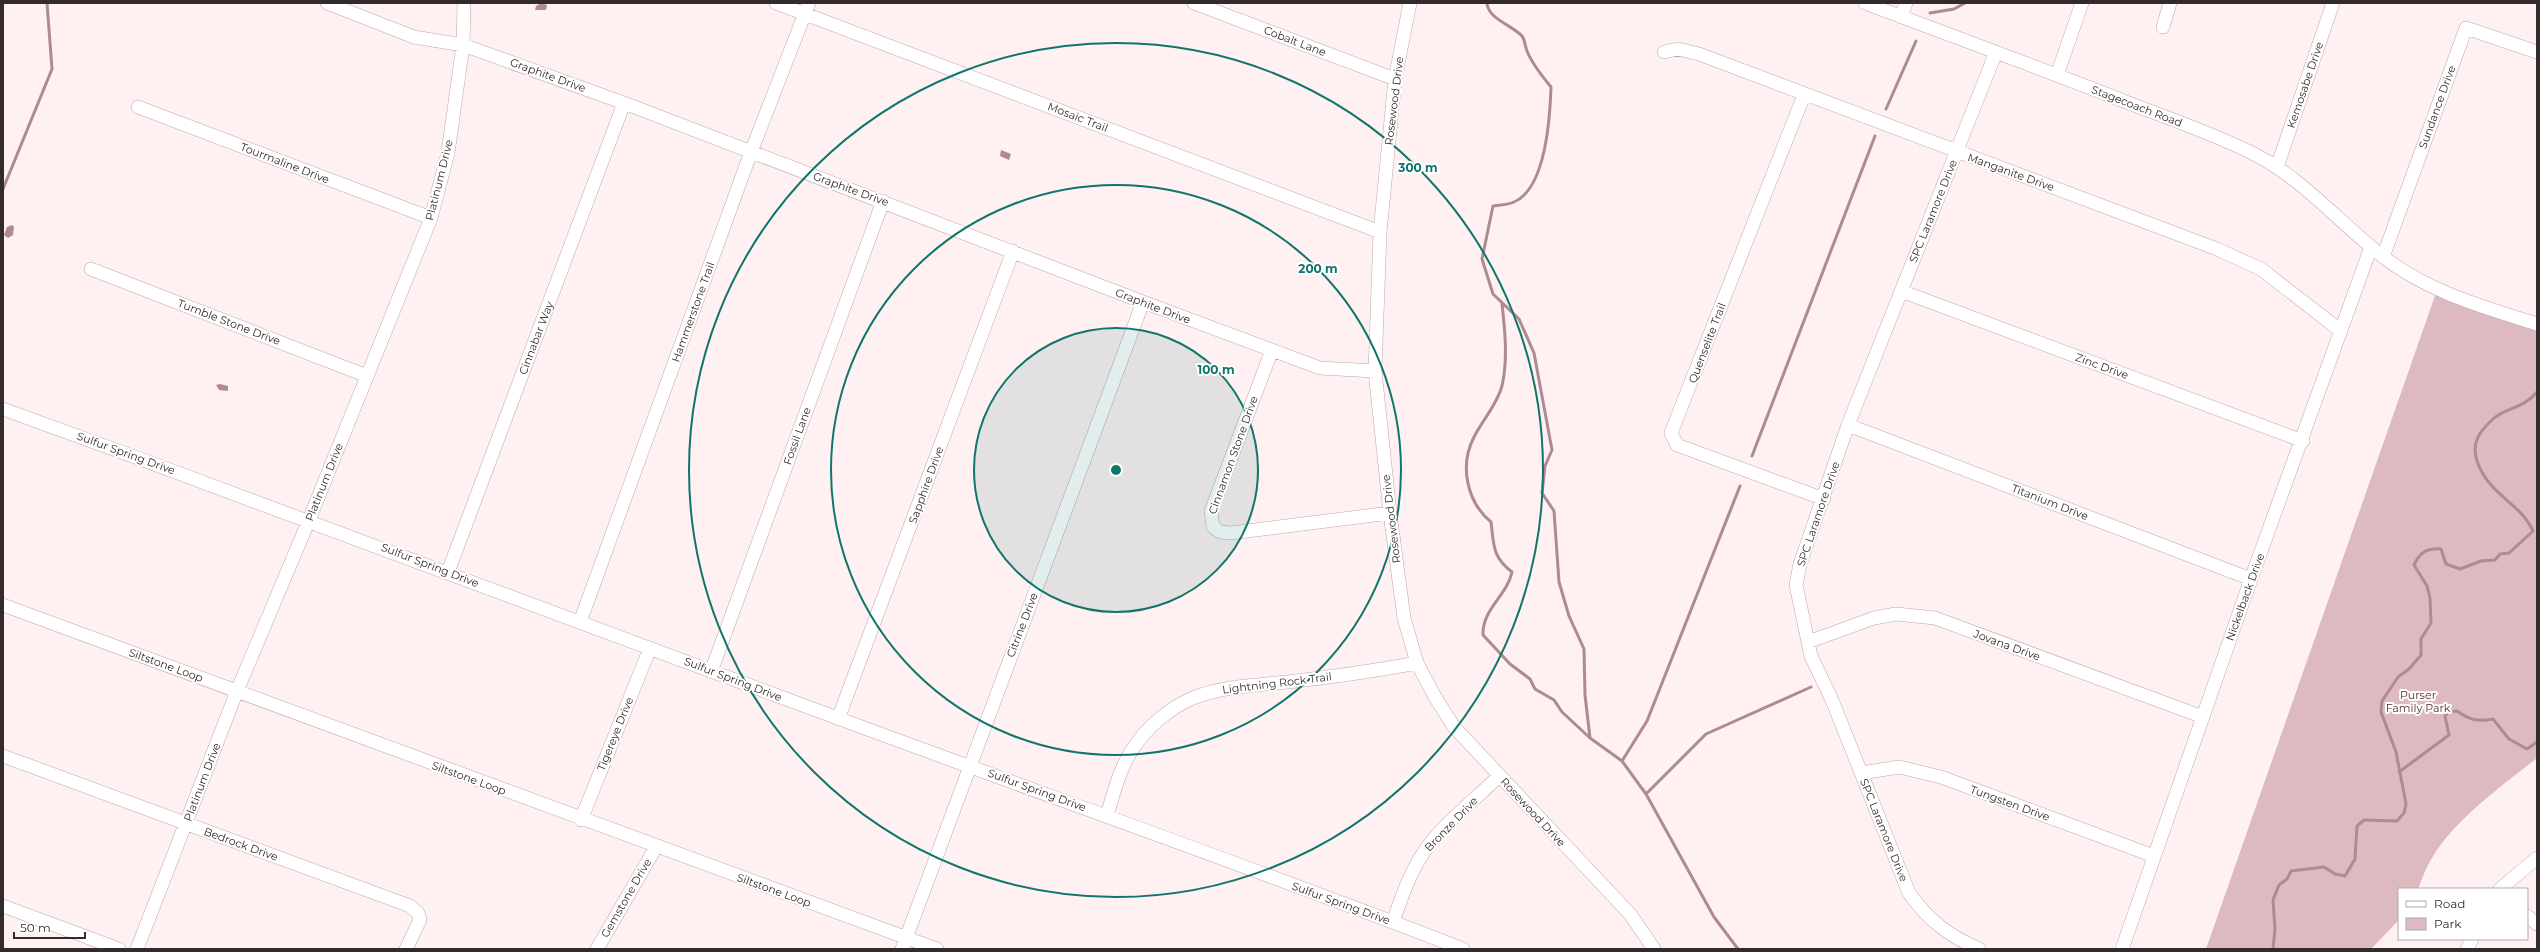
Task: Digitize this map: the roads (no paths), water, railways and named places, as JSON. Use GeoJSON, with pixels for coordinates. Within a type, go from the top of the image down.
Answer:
{"type":"FeatureCollection","features":[{"type":"Feature","properties":{"kind":"street","name":"Graphite Drive"},"geometry":{"type":"LineString","coordinates":[[327,3],[414,37],[463,45],[624,103],[883,201],[1143,302],[1320,368],[1375,371]]}},
{"type":"Feature","properties":{"kind":"street","name":"Platinum Drive"},"geometry":{"type":"LineString","coordinates":[[138,949],[237,691],[309,520],[431,218],[448,153],[463,45],[464,3]]}},
{"type":"Feature","properties":{"kind":"street","name":"Mosaic Trail"},"geometry":{"type":"LineString","coordinates":[[776,3],[807,8],[1380,232]]}},
{"type":"Feature","properties":{"kind":"street","name":"Cobalt Lane"},"geometry":{"type":"LineString","coordinates":[[1194,3],[1395,79]]}},
{"type":"Feature","properties":{"kind":"street","name":"Rosewood Drive"},"geometry":{"type":"LineString","coordinates":[[1410,3],[1395,79],[1380,232],[1375,371],[1390,513],[1404,618],[1417,663],[1435,697],[1454,727],[1630,914],[1654,949]]}},
{"type":"Feature","properties":{"kind":"street","name":"Stagecoach Road"},"geometry":{"type":"LineString","coordinates":[[1865,3],[2057,75],[2226,141],[2277,167],[2383,257],[2428,285],[2452,296],[2537,324]]}},
{"type":"Feature","properties":{"kind":"street"},"geometry":{"type":"LineString","coordinates":[[1901,17],[1906,3]]}},
{"type":"Feature","properties":{"kind":"street"},"geometry":{"type":"LineString","coordinates":[[2057,75],[2082,3]]}},
{"type":"Feature","properties":{"kind":"street"},"geometry":{"type":"LineString","coordinates":[[2163,27],[2170,3]]}},
{"type":"Feature","properties":{"kind":"street","name":"Kemosabe Drive"},"geometry":{"type":"LineString","coordinates":[[2277,167],[2333,3]]}},
{"type":"Feature","properties":{"kind":"street","name":"Hammerstone Trail"},"geometry":{"type":"LineString","coordinates":[[580,622],[751,152],[807,8]]}},
{"type":"Feature","properties":{"kind":"street","name":"Sundance Drive"},"geometry":{"type":"LineString","coordinates":[[2383,257],[2466,28],[2537,52]]}},
{"type":"Feature","properties":{"kind":"street","name":"Manganite Drive"},"geometry":{"type":"LineString","coordinates":[[1664,52],[1678,49],[1699,54],[1804,95],[2245,260],[2261,269],[2341,332]]}},
{"type":"Feature","properties":{"kind":"street","name":"SPC Laramore Drive"},"geometry":{"type":"LineString","coordinates":[[1979,949],[1956,940],[1936,925],[1921,910],[1910,893],[1832,700],[1811,656],[1796,586],[1800,564],[1824,499],[1848,426],[1996,52]]}},
{"type":"Feature","properties":{"kind":"street","name":"Quenselite Trail"},"geometry":{"type":"LineString","coordinates":[[1804,95],[1671,433],[1677,445],[1824,499]]}},
{"type":"Feature","properties":{"kind":"street","name":"Cinnabar Way"},"geometry":{"type":"LineString","coordinates":[[448,572],[624,103]]}},
{"type":"Feature","properties":{"kind":"street","name":"Tourmaline Drive"},"geometry":{"type":"LineString","coordinates":[[138,107],[431,218]]}},
{"type":"Feature","properties":{"kind":"street","name":"Fossil Lane"},"geometry":{"type":"LineString","coordinates":[[711,672],[883,201]]}},
{"type":"Feature","properties":{"kind":"street","name":"Nickelback Drive"},"geometry":{"type":"LineString","coordinates":[[2122,949],[2203,717],[2303,441],[2371,247]]}},
{"type":"Feature","properties":{"kind":"street","name":"Sapphire Drive"},"geometry":{"type":"LineString","coordinates":[[838,719],[1013,251]]}},
{"type":"Feature","properties":{"kind":"street","name":"Tumble Stone Drive"},"geometry":{"type":"LineString","coordinates":[[91,269],[367,376]]}},
{"type":"Feature","properties":{"kind":"street","name":"Zinc Drive"},"geometry":{"type":"LineString","coordinates":[[1901,291],[2303,441]]}},
{"type":"Feature","properties":{"kind":"street","name":"Citrine Drive"},"geometry":{"type":"LineString","coordinates":[[904,943],[1143,302]]}},
{"type":"Feature","properties":{"kind":"street","name":"Cinnamon Stone Drive"},"geometry":{"type":"LineString","coordinates":[[1272,350],[1211,511],[1210,520],[1213,527],[1220,532],[1231,533],[1390,513]]}},
{"type":"Feature","properties":{"kind":"street","name":"Sulfur Spring Drive"},"geometry":{"type":"LineString","coordinates":[[3,409],[309,520],[838,719],[1107,815],[1463,949]]}},
{"type":"Feature","properties":{"kind":"street","name":"Titanium Drive"},"geometry":{"type":"LineString","coordinates":[[1848,426],[2252,579]]}},
{"type":"Feature","properties":{"kind":"street","name":"Siltstone Loop"},"geometry":{"type":"LineString","coordinates":[[3,605],[656,847],[904,943],[937,949]]}},
{"type":"Feature","properties":{"kind":"street","name":"Jovana Drive"},"geometry":{"type":"LineString","coordinates":[[1808,642],[1874,618],[1896,614],[1935,618],[2203,717]]}},
{"type":"Feature","properties":{"kind":"street","name":"Tigereye Drive"},"geometry":{"type":"LineString","coordinates":[[581,820],[650,648]]}},
{"type":"Feature","properties":{"kind":"street","name":"Lightning Rock Trail"},"geometry":{"type":"LineString","coordinates":[[1107,815],[1123,766],[1132,749],[1150,727],[1170,710],[1193,698],[1221,690],[1362,674],[1417,663]]}},
{"type":"Feature","properties":{"kind":"street","name":"Bedrock Drive"},"geometry":{"type":"LineString","coordinates":[[3,756],[410,906],[418,913],[420,920],[406,949]]}},
{"type":"Feature","properties":{"kind":"street","name":"Tungsten Drive"},"geometry":{"type":"LineString","coordinates":[[1862,773],[1899,767],[1941,777],[2154,856]]}},
{"type":"Feature","properties":{"kind":"street","name":"Bronze Drive"},"geometry":{"type":"LineString","coordinates":[[1393,922],[1410,876],[1422,854],[1441,832],[1499,776]]}},
{"type":"Feature","properties":{"kind":"street","name":"Gemstone Drive"},"geometry":{"type":"LineString","coordinates":[[597,949],[656,847]]}},
{"type":"Feature","properties":{"kind":"street"},"geometry":{"type":"LineString","coordinates":[[2501,888],[2537,858]]}},
{"type":"Feature","properties":{"kind":"street"},"geometry":{"type":"LineString","coordinates":[[3,906],[119,949]]}},
{"type":"Feature","properties":{"kind":"street"},"geometry":{"type":"LineString","coordinates":[[2528,917],[2537,924]]}},
{"type":"Feature","properties":{"kind":"street"},"geometry":{"type":"LineString","coordinates":[[2467,949],[2472,940]]}},
{"type":"Feature","properties":{"kind":"waterway"},"geometry":{"type":"LineString","coordinates":[[3,189],[52,69],[47,3]]}},
{"type":"Feature","properties":{"kind":"waterway"},"geometry":{"type":"LineString","coordinates":[[1487,3],[1488,9],[1496,18],[1522,36],[1532,61],[1551,87],[1547,133],[1540,167],[1525,194],[1512,203],[1493,206],[1482,259],[1493,294],[1519,319],[1534,353],[1552,450],[1545,466],[1542,493],[1554,511],[1559,582],[1569,616],[1584,649],[1585,695],[1590,738],[1622,761],[1646,794],[1714,917],[1738,949]]}},
{"type":"Feature","properties":{"kind":"waterway"},"geometry":{"type":"LineString","coordinates":[[1930,13],[1954,9],[1965,3]]}},
{"type":"Feature","properties":{"kind":"waterway"},"geometry":{"type":"LineString","coordinates":[[1886,109],[1916,41]]}},
{"type":"Feature","properties":{"kind":"waterway"},"geometry":{"type":"LineString","coordinates":[[1752,456],[1875,136]]}},
{"type":"Feature","properties":{"kind":"waterway"},"geometry":{"type":"LineString","coordinates":[[1502,304],[1505,335],[1505,366],[1502,386],[1497,399],[1469,448],[1466,471],[1471,494],[1483,514],[1491,522],[1497,556],[1512,572],[1509,581],[1486,618],[1483,635],[1510,664],[1530,679],[1535,689],[1554,700],[1562,712],[1590,738]]}},
{"type":"Feature","properties":{"kind":"waterway"},"geometry":{"type":"LineString","coordinates":[[2273,949],[2275,929],[2273,900],[2279,885],[2287,879],[2291,871],[2324,867],[2335,874],[2345,876],[2355,859],[2357,826],[2364,820],[2397,821],[2404,813],[2406,804],[2396,752],[2381,712],[2382,701],[2398,677],[2409,669],[2421,655],[2421,639],[2431,623],[2430,598],[2427,586],[2414,565],[2421,554],[2432,549],[2441,549],[2446,564],[2460,569],[2481,561],[2495,560],[2500,554],[2509,553],[2533,531],[2520,513],[2489,483],[2482,473],[2475,454],[2475,448],[2478,437],[2493,419],[2503,412],[2526,402],[2537,392]]}},
{"type":"Feature","properties":{"kind":"waterway"},"geometry":{"type":"LineString","coordinates":[[1622,761],[1647,721],[1740,486]]}},
{"type":"Feature","properties":{"kind":"waterway"},"geometry":{"type":"LineString","coordinates":[[1646,794],[1706,734],[1811,687]]}},
{"type":"Feature","properties":{"kind":"waterway"},"geometry":{"type":"LineString","coordinates":[[2399,772],[2449,735],[2445,716],[2448,712],[2457,711],[2470,718],[2478,720],[2493,719],[2509,739],[2527,749],[2537,742]]}},
{"type":"Feature","properties":{"kind":"park label","name":"Purser Family Park"},"geometry":{"type":"Point","coordinates":[2418,701]}}]}
